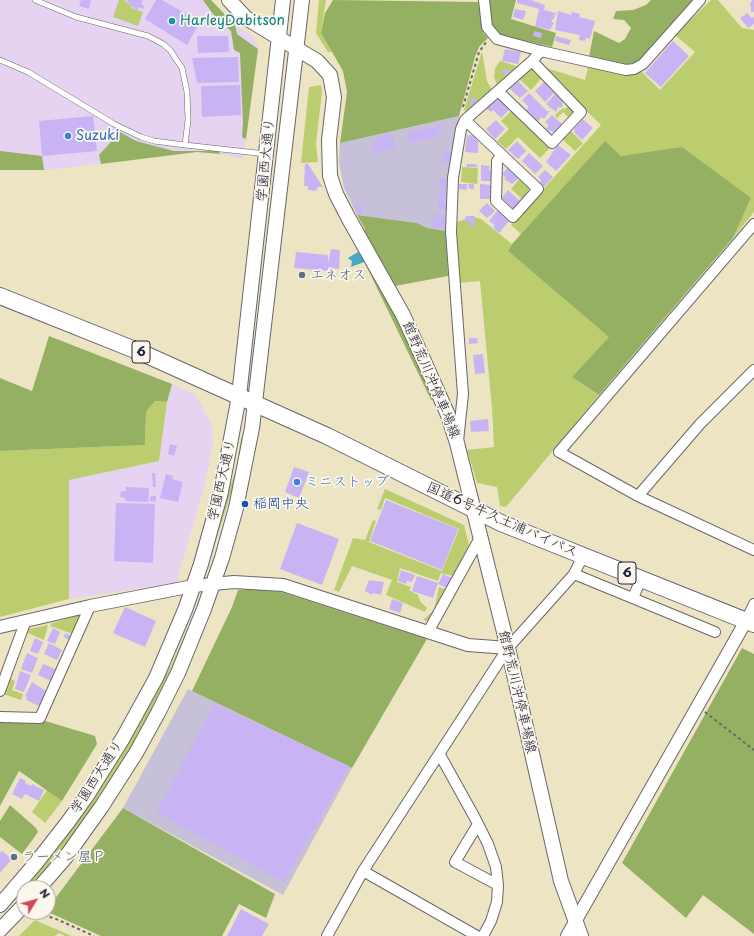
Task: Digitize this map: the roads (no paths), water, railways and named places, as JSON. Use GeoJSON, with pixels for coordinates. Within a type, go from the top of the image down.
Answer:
{"type":"FeatureCollection","features":[{"type":"Feature","properties":{"kind":"highway","name":"6"},"geometry":{"type":"LineString","coordinates":[[0,296],[140,352],[255,404]]}},
{"type":"Feature","properties":{"kind":"highway","name":"国道6号牛久土浦バイパス"},"geometry":{"type":"LineString","coordinates":[[255,404],[366,455],[474,510],[583,556],[750,622]]}},
{"type":"Feature","properties":{"kind":"main road","name":"館野荒川沖停車場線"},"geometry":{"type":"LineString","coordinates":[[229,0],[246,18],[317,60],[330,75],[334,97],[328,158],[330,176],[336,194],[406,322],[434,380],[457,443],[508,648],[561,881],[581,936]]}},
{"type":"Feature","properties":{"kind":"main road","name":"学園西大通り"},"geometry":{"type":"LineString","coordinates":[[0,904],[36,863],[68,822],[86,797],[123,738],[156,678],[193,586],[221,492],[239,396],[280,38],[283,0]]}},
{"type":"Feature","properties":{"kind":"main road","name":"学園西大通り"},"geometry":{"type":"LineString","coordinates":[[45,880],[84,832],[136,753],[178,673],[214,584],[236,508],[255,404],[302,0]]}},
{"type":"Feature","properties":{"kind":"main road"},"geometry":{"type":"LineString","coordinates":[[0,930],[16,917]]}},
{"type":"Feature","properties":{"kind":"street"},"geometry":{"type":"LineString","coordinates":[[484,0],[487,27],[493,36],[502,41],[612,68],[626,70],[643,64],[700,0]]}},
{"type":"Feature","properties":{"kind":"street"},"geometry":{"type":"LineString","coordinates":[[457,443],[463,394],[451,232],[453,178],[461,129],[465,120],[532,61],[541,50]]}},
{"type":"Feature","properties":{"kind":"street"},"geometry":{"type":"LineString","coordinates":[[498,91],[552,143],[581,112],[532,61]]}},
{"type":"Feature","properties":{"kind":"street"},"geometry":{"type":"LineString","coordinates":[[465,120],[538,189],[513,217],[496,201],[497,161],[502,155]]}},
{"type":"Feature","properties":{"kind":"street"},"geometry":{"type":"LineString","coordinates":[[754,224],[750,237],[559,452],[638,496],[754,550]]}},
{"type":"Feature","properties":{"kind":"street"},"geometry":{"type":"LineString","coordinates":[[638,496],[700,424],[754,370]]}},
{"type":"Feature","properties":{"kind":"street"},"geometry":{"type":"LineString","coordinates":[[428,632],[480,536]]}},
{"type":"Feature","properties":{"kind":"street"},"geometry":{"type":"LineString","coordinates":[[327,936],[363,871],[440,755],[508,648],[574,574],[583,556]]}},
{"type":"Feature","properties":{"kind":"street"},"geometry":{"type":"LineString","coordinates":[[574,574],[715,632]]}},
{"type":"Feature","properties":{"kind":"street"},"geometry":{"type":"LineString","coordinates":[[632,598],[641,579]]}},
{"type":"Feature","properties":{"kind":"street"},"geometry":{"type":"LineString","coordinates":[[0,627],[90,606],[193,586],[234,582],[283,585],[468,645],[508,648]]}},
{"type":"Feature","properties":{"kind":"street"},"geometry":{"type":"LineString","coordinates":[[567,936],[698,707],[750,622],[754,604]]}},
{"type":"Feature","properties":{"kind":"street"},"geometry":{"type":"LineString","coordinates":[[0,717],[40,718],[90,606]]}},
{"type":"Feature","properties":{"kind":"street"},"geometry":{"type":"LineString","coordinates":[[0,691],[26,620]]}},
{"type":"Feature","properties":{"kind":"street"},"geometry":{"type":"LineString","coordinates":[[440,755],[478,824],[492,856],[498,886],[498,894],[494,911],[483,936]]}},
{"type":"Feature","properties":{"kind":"street"},"geometry":{"type":"LineString","coordinates":[[478,824],[455,862],[498,886]]}},
{"type":"Feature","properties":{"kind":"street"},"geometry":{"type":"LineString","coordinates":[[363,871],[477,936]]}},
{"type":"Feature","properties":{"kind":"street"},"geometry":{"type":"LineString","coordinates":[[0,904],[16,908]]}},
{"type":"Feature","properties":{"kind":"lane"},"geometry":{"type":"LineString","coordinates":[[35,0],[76,17],[148,36],[163,44],[170,50],[182,68],[187,92],[188,120],[185,145]]}},
{"type":"Feature","properties":{"kind":"lane"},"geometry":{"type":"LineString","coordinates":[[0,60],[55,87],[128,131],[154,141],[266,154]]}},
{"type":"Feature","properties":{"kind":"water"},"geometry":{"type":"Polygon","coordinates":[[[358,252],[364,262],[351,267],[352,261],[348,258],[358,252]]]}},
{"type":"Feature","properties":{"kind":"place","name":"HarleyDabitson"},"geometry":{"type":"Point","coordinates":[172,21]}},
{"type":"Feature","properties":{"kind":"place","name":"Suzuki"},"geometry":{"type":"Point","coordinates":[68,136]}},
{"type":"Feature","properties":{"kind":"place","name":"エネオス"},"geometry":{"type":"Point","coordinates":[302,275]}},
{"type":"Feature","properties":{"kind":"place","name":"ミニストップ"},"geometry":{"type":"Point","coordinates":[297,482]}},
{"type":"Feature","properties":{"kind":"place","name":"稲岡中央"},"geometry":{"type":"Point","coordinates":[245,504]}},
{"type":"Feature","properties":{"kind":"place","name":"ラーメン屋Ｐ"},"geometry":{"type":"Point","coordinates":[14,857]}}]}
